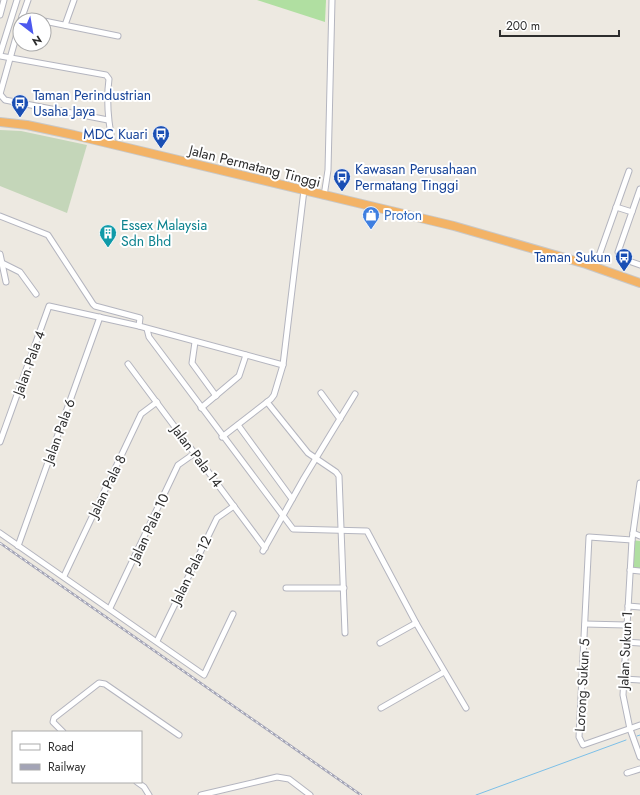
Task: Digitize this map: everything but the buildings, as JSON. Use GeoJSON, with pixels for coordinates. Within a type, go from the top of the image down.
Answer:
{"type":"FeatureCollection","features":[{"type":"Feature","properties":{"kind":"highway","name":"Jalan Permatang Tinggi"},"geometry":{"type":"LineString","coordinates":[[0,122],[28,125],[454,226],[595,267],[640,283]]}},
{"type":"Feature","properties":{"kind":"street"},"geometry":{"type":"LineString","coordinates":[[0,15],[4,0]]}},
{"type":"Feature","properties":{"kind":"street"},"geometry":{"type":"LineString","coordinates":[[17,0],[0,55],[106,75],[108,77],[106,98],[108,120],[113,145]]}},
{"type":"Feature","properties":{"kind":"street"},"geometry":{"type":"LineString","coordinates":[[24,12],[28,0]]}},
{"type":"Feature","properties":{"kind":"street"},"geometry":{"type":"LineString","coordinates":[[65,25],[74,0]]}},
{"type":"Feature","properties":{"kind":"street"},"geometry":{"type":"LineString","coordinates":[[324,196],[328,170],[332,0]]}},
{"type":"Feature","properties":{"kind":"street"},"geometry":{"type":"LineString","coordinates":[[52,23],[118,36]]}},
{"type":"Feature","properties":{"kind":"street"},"geometry":{"type":"LineString","coordinates":[[12,51],[0,94],[5,100],[108,120]]}},
{"type":"Feature","properties":{"kind":"street"},"geometry":{"type":"LineString","coordinates":[[595,267],[629,171]]}},
{"type":"Feature","properties":{"kind":"street"},"geometry":{"type":"LineString","coordinates":[[640,189],[618,256],[640,265]]}},
{"type":"Feature","properties":{"kind":"street"},"geometry":{"type":"LineString","coordinates":[[222,437],[274,397],[282,365],[304,190]]}},
{"type":"Feature","properties":{"kind":"street"},"geometry":{"type":"LineString","coordinates":[[616,207],[632,212]]}},
{"type":"Feature","properties":{"kind":"street"},"geometry":{"type":"LineString","coordinates":[[0,216],[48,235],[95,306],[140,318],[139,326]]}},
{"type":"Feature","properties":{"kind":"street"},"geometry":{"type":"LineString","coordinates":[[0,254],[6,282]]}},
{"type":"Feature","properties":{"kind":"street"},"geometry":{"type":"LineString","coordinates":[[2,263],[20,272],[36,294]]}},
{"type":"Feature","properties":{"kind":"street","name":"Jalan Pala 4"},"geometry":{"type":"LineString","coordinates":[[0,442],[49,306],[100,317]]}},
{"type":"Feature","properties":{"kind":"street"},"geometry":{"type":"LineString","coordinates":[[100,317],[139,326],[282,365]]}},
{"type":"Feature","properties":{"kind":"street","name":"Jalan Pala 6"},"geometry":{"type":"LineString","coordinates":[[18,546],[100,317]]}},
{"type":"Feature","properties":{"kind":"street"},"geometry":{"type":"LineString","coordinates":[[148,329],[149,337],[222,437],[282,517],[293,529],[368,531],[416,624],[466,708]]}},
{"type":"Feature","properties":{"kind":"street"},"geometry":{"type":"LineString","coordinates":[[196,342],[192,363],[216,396]]}},
{"type":"Feature","properties":{"kind":"street"},"geometry":{"type":"LineString","coordinates":[[201,408],[239,376],[246,355]]}},
{"type":"Feature","properties":{"kind":"street","name":"Jalan Pala 14"},"geometry":{"type":"LineString","coordinates":[[128,364],[234,506],[264,550],[282,517]]}},
{"type":"Feature","properties":{"kind":"street"},"geometry":{"type":"LineString","coordinates":[[320,393],[340,419]]}},
{"type":"Feature","properties":{"kind":"street"},"geometry":{"type":"LineString","coordinates":[[282,517],[355,394]]}},
{"type":"Feature","properties":{"kind":"street","name":"Jalan Pala 8"},"geometry":{"type":"LineString","coordinates":[[64,576],[141,414],[157,402]]}},
{"type":"Feature","properties":{"kind":"street"},"geometry":{"type":"LineString","coordinates":[[267,402],[308,453],[336,472],[339,476],[345,633]]}},
{"type":"Feature","properties":{"kind":"street"},"geometry":{"type":"LineString","coordinates":[[238,426],[292,499]]}},
{"type":"Feature","properties":{"kind":"street","name":"Jalan Pala 10"},"geometry":{"type":"LineString","coordinates":[[110,608],[178,465],[195,453]]}},
{"type":"Feature","properties":{"kind":"street","name":"Jalan Sukun 1"},"geometry":{"type":"LineString","coordinates":[[640,483],[632,540],[623,695],[630,729],[640,757]]}},
{"type":"Feature","properties":{"kind":"street","name":"Jalan Pala 12"},"geometry":{"type":"LineString","coordinates":[[157,641],[217,518],[234,506]]}},
{"type":"Feature","properties":{"kind":"street"},"geometry":{"type":"LineString","coordinates":[[0,533],[110,608],[204,675],[233,614]]}},
{"type":"Feature","properties":{"kind":"street"},"geometry":{"type":"LineString","coordinates":[[633,533],[640,536]]}},
{"type":"Feature","properties":{"kind":"street","name":"Lorong Sukun 5"},"geometry":{"type":"LineString","coordinates":[[630,729],[583,745],[579,737],[589,537],[632,540]]}},
{"type":"Feature","properties":{"kind":"street"},"geometry":{"type":"LineString","coordinates":[[630,570],[640,571]]}},
{"type":"Feature","properties":{"kind":"street"},"geometry":{"type":"LineString","coordinates":[[286,588],[344,588]]}},
{"type":"Feature","properties":{"kind":"street"},"geometry":{"type":"LineString","coordinates":[[628,606],[640,607]]}},
{"type":"Feature","properties":{"kind":"street"},"geometry":{"type":"LineString","coordinates":[[380,643],[416,624]]}},
{"type":"Feature","properties":{"kind":"street","name":"Lorong Sukun 5"},"geometry":{"type":"LineString","coordinates":[[585,624],[626,625]]}},
{"type":"Feature","properties":{"kind":"street"},"geometry":{"type":"LineString","coordinates":[[625,642],[640,643]]}},
{"type":"Feature","properties":{"kind":"street"},"geometry":{"type":"LineString","coordinates":[[380,708],[444,672]]}},
{"type":"Feature","properties":{"kind":"street"},"geometry":{"type":"LineString","coordinates":[[624,679],[640,680]]}},
{"type":"Feature","properties":{"kind":"street"},"geometry":{"type":"LineString","coordinates":[[62,731],[53,722],[54,718],[99,682],[105,684],[179,736]]}},
{"type":"Feature","properties":{"kind":"street"},"geometry":{"type":"LineString","coordinates":[[630,729],[640,725]]}},
{"type":"Feature","properties":{"kind":"street"},"geometry":{"type":"LineString","coordinates":[[627,773],[640,769]]}},
{"type":"Feature","properties":{"kind":"street"},"geometry":{"type":"LineString","coordinates":[[201,795],[270,778],[284,777],[302,788],[310,795]]}},
{"type":"Feature","properties":{"kind":"street"},"geometry":{"type":"LineString","coordinates":[[138,783],[144,787],[149,795]]}},
{"type":"Feature","properties":{"kind":"green space"},"geometry":{"type":"Polygon","coordinates":[[[257,0],[326,0],[325,22],[257,0]]]}},
{"type":"Feature","properties":{"kind":"green space"},"geometry":{"type":"Polygon","coordinates":[[[0,130],[21,131],[87,145],[67,213],[0,186],[0,130]]]}},
{"type":"Feature","properties":{"kind":"green space"},"geometry":{"type":"Polygon","coordinates":[[[632,540],[640,541],[640,571],[630,570],[632,540]]]}},
{"type":"Feature","properties":{"kind":"waterway"},"geometry":{"type":"LineString","coordinates":[[476,795],[626,740]]}},
{"type":"Feature","properties":{"kind":"railway"},"geometry":{"type":"LineString","coordinates":[[0,543],[361,795]]}},
{"type":"Feature","properties":{"kind":"place","name":"Taman Perindustrian Usaha Jaya"},"geometry":{"type":"Point","coordinates":[20,118]}},
{"type":"Feature","properties":{"kind":"place","name":"MDC Kuari"},"geometry":{"type":"Point","coordinates":[161,149]}},
{"type":"Feature","properties":{"kind":"place","name":"Kawasan Perusahaan Permatang Tinggi"},"geometry":{"type":"Point","coordinates":[342,192]}},
{"type":"Feature","properties":{"kind":"place","name":"Proton"},"geometry":{"type":"Point","coordinates":[371,230]}},
{"type":"Feature","properties":{"kind":"place","name":"Essex Malaysia Sdn Bhd"},"geometry":{"type":"Point","coordinates":[108,248]}},
{"type":"Feature","properties":{"kind":"place","name":"Taman Sukun"},"geometry":{"type":"Point","coordinates":[624,272]}}]}
